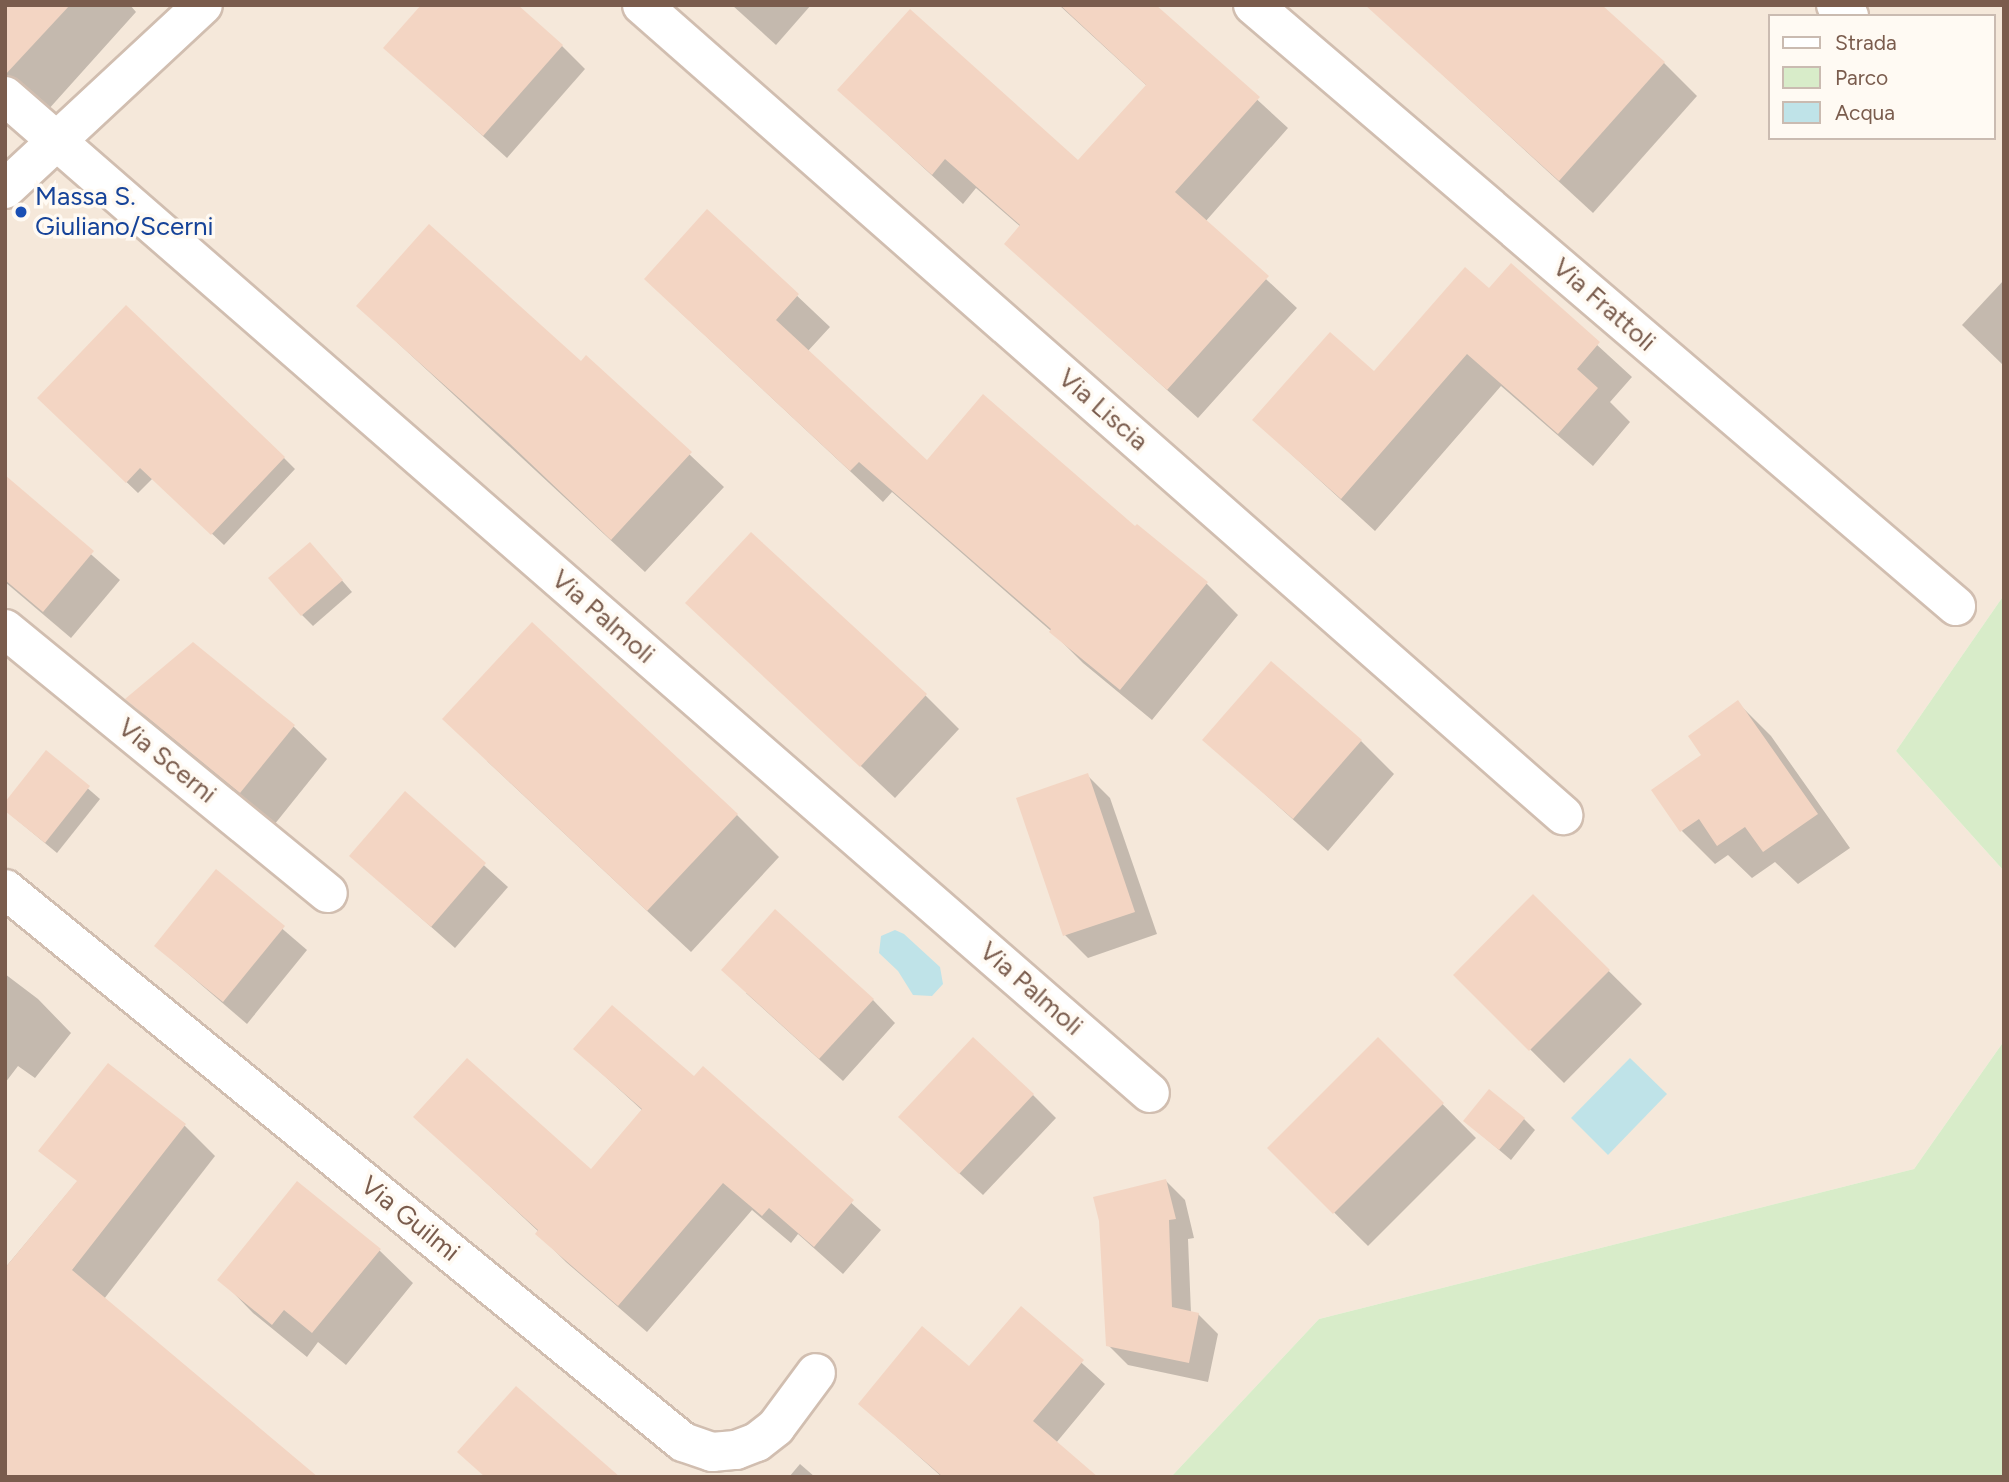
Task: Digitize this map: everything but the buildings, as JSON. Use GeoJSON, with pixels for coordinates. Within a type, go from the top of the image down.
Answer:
{"type":"FeatureCollection","features":[{"type":"Feature","properties":{"kind":"street"},"geometry":{"type":"LineString","coordinates":[[5,190],[203,5]]}},
{"type":"Feature","properties":{"kind":"street","name":"Via Liscia"},"geometry":{"type":"LineString","coordinates":[[642,5],[1563,815]]}},
{"type":"Feature","properties":{"kind":"street","name":"Via Frattoli"},"geometry":{"type":"LineString","coordinates":[[1253,5],[1956,606]]}},
{"type":"Feature","properties":{"kind":"street","name":"Via Palmoli"},"geometry":{"type":"LineString","coordinates":[[5,96],[1150,1093]]}},
{"type":"Feature","properties":{"kind":"street","name":"Via Scerni"},"geometry":{"type":"LineString","coordinates":[[5,629],[328,892]]}},
{"type":"Feature","properties":{"kind":"street","name":"Via Guilmi"},"geometry":{"type":"LineString","coordinates":[[5,889],[683,1442],[712,1452],[736,1450],[757,1442],[776,1427],[816,1373]]}},
{"type":"Feature","properties":{"kind":"shaded area"},"geometry":{"type":"Polygon","coordinates":[[[5,5],[2004,5],[2004,595],[1896,751],[2004,871],[2004,1041],[1914,1169],[1319,1319],[1171,1477],[5,1477],[5,5]]]}},
{"type":"Feature","properties":{"kind":"green space"},"geometry":{"type":"Polygon","coordinates":[[[2004,595],[2004,871],[1896,751],[2004,595]]]}},
{"type":"Feature","properties":{"kind":"green space"},"geometry":{"type":"Polygon","coordinates":[[[2004,1041],[2004,1477],[1171,1477],[1319,1319],[1914,1169],[2004,1041]]]}},
{"type":"Feature","properties":{"kind":"water"},"geometry":{"type":"Polygon","coordinates":[[[895,930],[904,934],[940,967],[943,984],[932,996],[913,995],[898,971],[879,953],[881,936],[895,930]]]}},
{"type":"Feature","properties":{"kind":"water"},"geometry":{"type":"Polygon","coordinates":[[[1630,1058],[1667,1094],[1608,1155],[1571,1118],[1630,1058]]]}},
{"type":"Feature","properties":{"kind":"place","name":"Massa S. Giuliano/Scerni"},"geometry":{"type":"Point","coordinates":[21,212]}}]}
